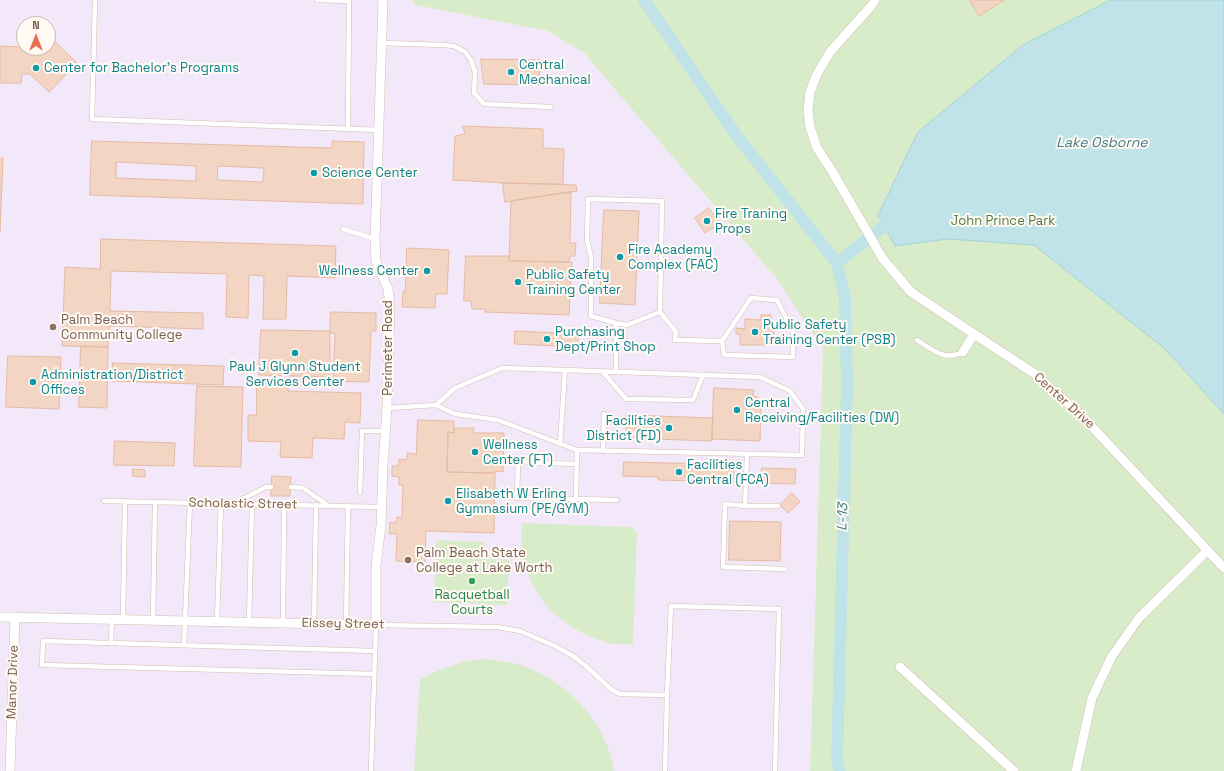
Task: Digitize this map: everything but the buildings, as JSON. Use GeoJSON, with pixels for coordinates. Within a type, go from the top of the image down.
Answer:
{"type":"FeatureCollection","features":[{"type":"Feature","properties":{"kind":"street","name":"Perimeter Road"},"geometry":{"type":"LineString","coordinates":[[376,625],[376,566],[382,507],[390,306],[388,289],[376,261],[375,240],[382,43],[382,0]]}},
{"type":"Feature","properties":{"kind":"street","name":"Center Drive"},"geometry":{"type":"LineString","coordinates":[[875,0],[872,6],[830,52],[817,74],[810,92],[808,111],[810,127],[817,148],[884,259],[911,292],[1035,374],[1083,417],[1224,568]]}},
{"type":"Feature","properties":{"kind":"street"},"geometry":{"type":"LineString","coordinates":[[963,352],[974,334]]}},
{"type":"Feature","properties":{"kind":"street"},"geometry":{"type":"LineString","coordinates":[[1076,771],[1092,698],[1112,656],[1139,618],[1208,551]]}},
{"type":"Feature","properties":{"kind":"street","name":"Eissey Street"},"geometry":{"type":"LineString","coordinates":[[0,617],[376,625]]}},
{"type":"Feature","properties":{"kind":"street","name":"Manor Drive"},"geometry":{"type":"LineString","coordinates":[[10,771],[15,617]]}},
{"type":"Feature","properties":{"kind":"street"},"geometry":{"type":"LineString","coordinates":[[900,668],[1014,771]]}},
{"type":"Feature","properties":{"kind":"lane"},"geometry":{"type":"LineString","coordinates":[[95,0],[92,119],[379,130]]}},
{"type":"Feature","properties":{"kind":"lane"},"geometry":{"type":"LineString","coordinates":[[317,0],[349,1],[348,129]]}},
{"type":"Feature","properties":{"kind":"lane"},"geometry":{"type":"LineString","coordinates":[[382,43],[454,46],[465,52],[472,60],[475,72],[474,93],[484,104],[551,107]]}},
{"type":"Feature","properties":{"kind":"lane"},"geometry":{"type":"LineString","coordinates":[[660,312],[627,325],[591,316],[591,258],[587,239],[588,199],[662,201],[660,312],[676,332],[675,340],[722,341]]}},
{"type":"Feature","properties":{"kind":"lane"},"geometry":{"type":"LineString","coordinates":[[343,229],[375,240]]}},
{"type":"Feature","properties":{"kind":"lane"},"geometry":{"type":"LineString","coordinates":[[751,298],[777,300],[793,332],[793,357],[724,355],[722,341],[751,298]]}},
{"type":"Feature","properties":{"kind":"lane"},"geometry":{"type":"LineString","coordinates":[[616,323],[616,372]]}},
{"type":"Feature","properties":{"kind":"lane"},"geometry":{"type":"LineString","coordinates":[[917,340],[943,355],[956,356],[963,352]]}},
{"type":"Feature","properties":{"kind":"lane"},"geometry":{"type":"LineString","coordinates":[[387,408],[436,405],[455,414],[498,420],[578,450],[802,454],[803,409],[790,390],[760,377],[502,368],[455,388],[436,405]]}},
{"type":"Feature","properties":{"kind":"lane"},"geometry":{"type":"LineString","coordinates":[[560,444],[565,370]]}},
{"type":"Feature","properties":{"kind":"lane"},"geometry":{"type":"LineString","coordinates":[[603,372],[626,398],[692,400],[703,375]]}},
{"type":"Feature","properties":{"kind":"lane"},"geometry":{"type":"LineString","coordinates":[[603,451],[604,414]]}},
{"type":"Feature","properties":{"kind":"lane"},"geometry":{"type":"LineString","coordinates":[[360,492],[362,431],[386,431]]}},
{"type":"Feature","properties":{"kind":"lane"},"geometry":{"type":"LineString","coordinates":[[576,499],[578,450]]}},
{"type":"Feature","properties":{"kind":"lane"},"geometry":{"type":"LineString","coordinates":[[745,506],[746,454]]}},
{"type":"Feature","properties":{"kind":"lane"},"geometry":{"type":"LineString","coordinates":[[577,464],[518,462],[517,498],[617,500]]}},
{"type":"Feature","properties":{"kind":"lane"},"geometry":{"type":"LineString","coordinates":[[234,503],[266,487],[271,487]]}},
{"type":"Feature","properties":{"kind":"lane"},"geometry":{"type":"LineString","coordinates":[[291,487],[303,488],[329,506]]}},
{"type":"Feature","properties":{"kind":"lane","name":"Scholastic Street"},"geometry":{"type":"LineString","coordinates":[[104,501],[382,507]]}},
{"type":"Feature","properties":{"kind":"lane"},"geometry":{"type":"LineString","coordinates":[[123,620],[125,501]]}},
{"type":"Feature","properties":{"kind":"lane"},"geometry":{"type":"LineString","coordinates":[[153,620],[155,502]]}},
{"type":"Feature","properties":{"kind":"lane"},"geometry":{"type":"LineString","coordinates":[[184,645],[190,502]]}},
{"type":"Feature","properties":{"kind":"lane"},"geometry":{"type":"LineString","coordinates":[[217,622],[221,503]]}},
{"type":"Feature","properties":{"kind":"lane"},"geometry":{"type":"LineString","coordinates":[[249,622],[252,504]]}},
{"type":"Feature","properties":{"kind":"lane"},"geometry":{"type":"LineString","coordinates":[[778,506],[745,506],[725,504],[723,567],[785,569]]}},
{"type":"Feature","properties":{"kind":"lane"},"geometry":{"type":"LineString","coordinates":[[283,623],[284,505]]}},
{"type":"Feature","properties":{"kind":"lane"},"geometry":{"type":"LineString","coordinates":[[314,624],[316,506]]}},
{"type":"Feature","properties":{"kind":"lane"},"geometry":{"type":"LineString","coordinates":[[346,624],[348,506]]}},
{"type":"Feature","properties":{"kind":"lane"},"geometry":{"type":"LineString","coordinates":[[665,771],[667,695],[672,606],[780,609],[775,771]]}},
{"type":"Feature","properties":{"kind":"lane"},"geometry":{"type":"LineString","coordinates":[[111,643],[112,619]]}},
{"type":"Feature","properties":{"kind":"lane"},"geometry":{"type":"LineString","coordinates":[[371,771],[376,625]]}},
{"type":"Feature","properties":{"kind":"lane","name":"Eissey Street"},"geometry":{"type":"LineString","coordinates":[[376,625],[497,628],[520,631],[555,646],[573,656],[612,690],[620,694],[667,695]]}},
{"type":"Feature","properties":{"kind":"lane"},"geometry":{"type":"LineString","coordinates":[[374,674],[42,665],[43,641],[375,651]]}},
{"type":"Feature","properties":{"kind":"shaded area","name":"Palm Beach State College at Lake Worth"},"geometry":{"type":"Polygon","coordinates":[[[0,0],[412,0],[416,5],[548,31],[584,53],[776,278],[823,349],[810,771],[0,771],[0,0]]]}},
{"type":"Feature","properties":{"kind":"green space","name":"John Prince Park"},"geometry":{"type":"Polygon","coordinates":[[[412,0],[1224,0],[1224,771],[810,771],[823,349],[776,278],[584,53],[548,31],[415,5],[412,0]]]}},
{"type":"Feature","properties":{"kind":"green space"},"geometry":{"type":"Polygon","coordinates":[[[522,523],[631,527],[637,532],[633,645],[612,644],[589,636],[571,626],[555,614],[542,600],[532,583],[525,565],[522,545],[522,523]]]}},
{"type":"Feature","properties":{"kind":"green space","name":"Racquetball Courts"},"geometry":{"type":"Polygon","coordinates":[[[436,540],[485,542],[484,558],[509,560],[507,605],[434,602],[436,540]]]}},
{"type":"Feature","properties":{"kind":"green space"},"geometry":{"type":"Polygon","coordinates":[[[488,659],[521,665],[538,672],[569,693],[582,706],[603,736],[610,753],[614,771],[414,771],[420,679],[439,670],[466,661],[488,659]]]}},
{"type":"Feature","properties":{"kind":"water","name":"Lake Osborne"},"geometry":{"type":"Polygon","coordinates":[[[1111,0],[1224,0],[1224,414],[1165,349],[1034,245],[948,239],[895,246],[878,215],[918,132],[1023,45],[1111,0]]]}},
{"type":"Feature","properties":{"kind":"waterway","name":"L-13"},"geometry":{"type":"LineString","coordinates":[[644,0],[736,135],[837,263],[845,298],[847,385],[837,761],[839,771]]}},
{"type":"Feature","properties":{"kind":"waterway"},"geometry":{"type":"LineString","coordinates":[[837,263],[884,226]]}},
{"type":"Feature","properties":{"kind":"place","name":"Center for Bachelor’s Programs"},"geometry":{"type":"Point","coordinates":[36,68]}},
{"type":"Feature","properties":{"kind":"place","name":"Central Mechanical"},"geometry":{"type":"Point","coordinates":[511,72]}},
{"type":"Feature","properties":{"kind":"place","name":"Science Center"},"geometry":{"type":"Point","coordinates":[314,173]}},
{"type":"Feature","properties":{"kind":"place","name":"Fire Traning Props"},"geometry":{"type":"Point","coordinates":[707,221]}},
{"type":"Feature","properties":{"kind":"place","name":"Fire Academy Complex (FAC)"},"geometry":{"type":"Point","coordinates":[620,257]}},
{"type":"Feature","properties":{"kind":"place","name":"Wellness Center"},"geometry":{"type":"Point","coordinates":[427,271]}},
{"type":"Feature","properties":{"kind":"place","name":"Public Safety Training Center"},"geometry":{"type":"Point","coordinates":[518,282]}},
{"type":"Feature","properties":{"kind":"place","name":"Palm Beach Community College"},"geometry":{"type":"Point","coordinates":[53,327]}},
{"type":"Feature","properties":{"kind":"place","name":"Public Safety Training Center (PSB)"},"geometry":{"type":"Point","coordinates":[755,332]}},
{"type":"Feature","properties":{"kind":"place","name":"Purchasing Dept/Print Shop"},"geometry":{"type":"Point","coordinates":[547,339]}},
{"type":"Feature","properties":{"kind":"place","name":"Paul J Glynn Student Services Center"},"geometry":{"type":"Point","coordinates":[295,353]}},
{"type":"Feature","properties":{"kind":"place","name":"Administration/District Offices"},"geometry":{"type":"Point","coordinates":[33,382]}},
{"type":"Feature","properties":{"kind":"place","name":"Central Receiving/Facilities (DW)"},"geometry":{"type":"Point","coordinates":[737,410]}},
{"type":"Feature","properties":{"kind":"place","name":"Facilities District (FD)"},"geometry":{"type":"Point","coordinates":[669,428]}},
{"type":"Feature","properties":{"kind":"place","name":"Wellness Center (FT)"},"geometry":{"type":"Point","coordinates":[475,452]}},
{"type":"Feature","properties":{"kind":"place","name":"Facilities Central (FCA)"},"geometry":{"type":"Point","coordinates":[679,472]}},
{"type":"Feature","properties":{"kind":"place","name":"Elisabeth W Erling Gymnasium (PE/GYM)"},"geometry":{"type":"Point","coordinates":[448,501]}},
{"type":"Feature","properties":{"kind":"place","name":"Palm Beach State College at Lake Worth"},"geometry":{"type":"Point","coordinates":[408,560]}},
{"type":"Feature","properties":{"kind":"place","name":"Racquetball Courts"},"geometry":{"type":"Point","coordinates":[472,581]}}]}
